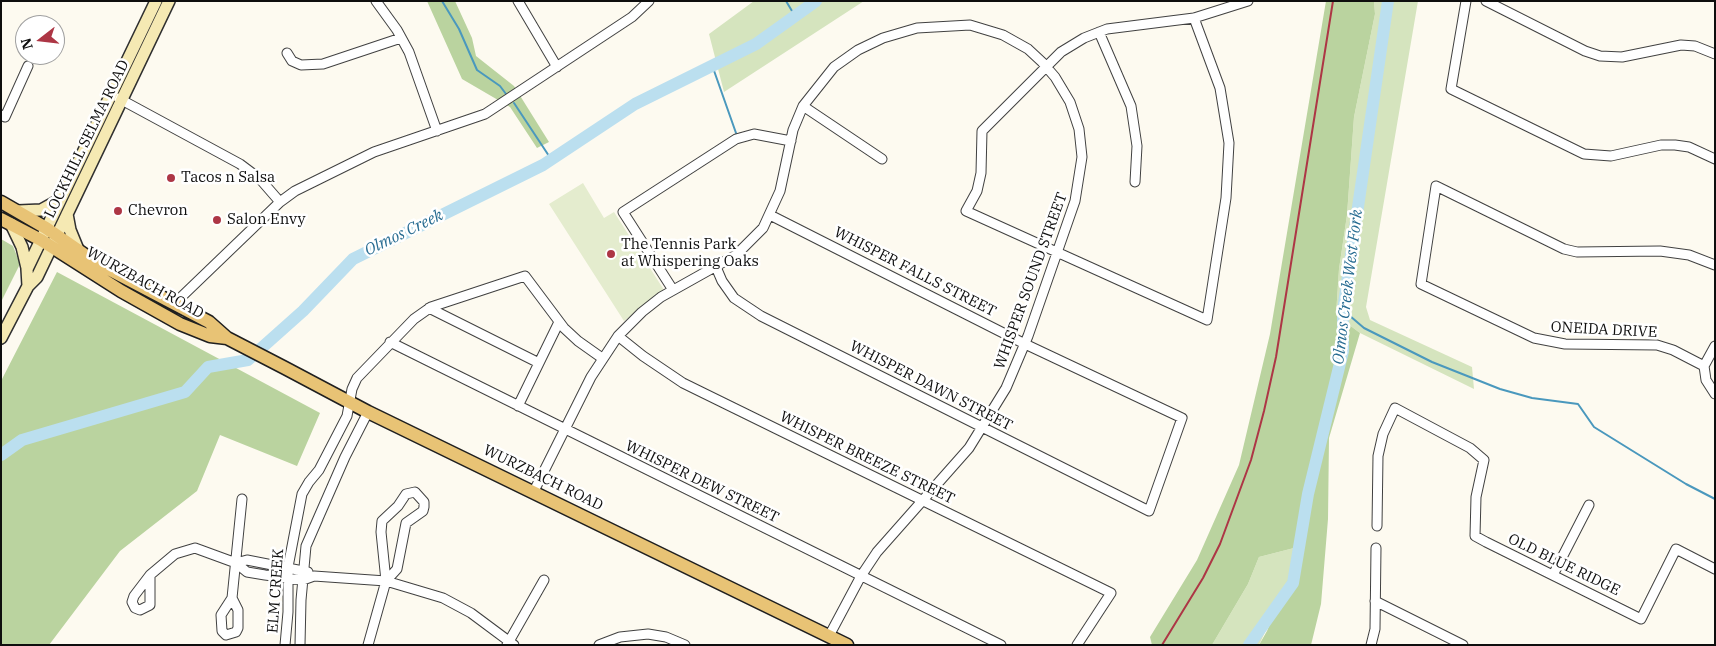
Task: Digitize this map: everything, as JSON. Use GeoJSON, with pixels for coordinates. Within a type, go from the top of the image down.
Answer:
{"type":"FeatureCollection","features":[{"type":"Feature","properties":{"kind":"main road","name":"LOCKHILL SELMA ROAD"},"geometry":{"type":"LineString","coordinates":[[1,338],[28,286],[37,277],[59,200],[156,1]]}},
{"type":"Feature","properties":{"kind":"main road","name":"LOCKHILL SELMA ROAD"},"geometry":{"type":"LineString","coordinates":[[28,286],[27,269],[67,213],[170,1]]}},
{"type":"Feature","properties":{"kind":"main road"},"geometry":{"type":"LineString","coordinates":[[89,140],[100,147]]}},
{"type":"Feature","properties":{"kind":"main road"},"geometry":{"type":"LineString","coordinates":[[18,211],[41,210],[59,200]]}},
{"type":"Feature","properties":{"kind":"main road"},"geometry":{"type":"LineString","coordinates":[[1,202],[18,211],[49,238]]}},
{"type":"Feature","properties":{"kind":"main road"},"geometry":{"type":"LineString","coordinates":[[67,213],[70,230],[80,252]]}},
{"type":"Feature","properties":{"kind":"main road"},"geometry":{"type":"LineString","coordinates":[[6,221],[49,238]]}},
{"type":"Feature","properties":{"kind":"main road"},"geometry":{"type":"LineString","coordinates":[[6,221],[22,247],[27,269]]}},
{"type":"Feature","properties":{"kind":"main road","name":"WURZBACH ROAD"},"geometry":{"type":"LineString","coordinates":[[49,238],[80,252],[175,303],[209,322],[227,338],[368,412],[534,491],[847,645]]}},
{"type":"Feature","properties":{"kind":"main road","name":"WURZBACH ROAD"},"geometry":{"type":"LineString","coordinates":[[49,238],[128,296],[180,324],[210,336],[227,338]]}},
{"type":"Feature","properties":{"kind":"main road"},"geometry":{"type":"LineString","coordinates":[[128,296],[140,293],[168,307],[175,303],[177,312],[196,323],[210,336]]}},
{"type":"Feature","properties":{"kind":"street"},"geometry":{"type":"LineString","coordinates":[[376,1],[401,38],[416,68],[438,131]]}},
{"type":"Feature","properties":{"kind":"street"},"geometry":{"type":"LineString","coordinates":[[518,1],[557,67]]}},
{"type":"Feature","properties":{"kind":"street"},"geometry":{"type":"LineString","coordinates":[[175,303],[280,202],[295,191],[374,152],[485,114],[632,17],[649,1]]}},
{"type":"Feature","properties":{"kind":"street"},"geometry":{"type":"LineString","coordinates":[[1194,18],[1220,88],[1229,143],[1226,198],[1207,320],[1056,254],[966,211],[977,191],[981,173],[982,131],[1046,66],[1072,44],[1100,32],[1194,18],[1248,1]]}},
{"type":"Feature","properties":{"kind":"street"},"geometry":{"type":"LineString","coordinates":[[1466,1],[1452,89],[1584,154],[1611,156],[1661,145],[1675,145],[1688,147],[1715,159]]}},
{"type":"Feature","properties":{"kind":"street"},"geometry":{"type":"LineString","coordinates":[[1486,1],[1585,51],[1600,56],[1622,57],[1681,45],[1695,46],[1715,54]]}},
{"type":"Feature","properties":{"kind":"street","name":"WHISPER SOUND STREET"},"geometry":{"type":"LineString","coordinates":[[534,491],[602,358],[618,336],[642,312],[672,290],[716,267],[746,246],[763,228],[780,191],[791,141],[803,106],[824,78],[845,58],[884,38],[917,28],[955,24],[986,28],[1021,45],[1046,66],[1070,102],[1079,129],[1082,150],[1080,186],[1025,344],[1006,388],[969,448],[924,501],[891,534],[861,576],[829,636]]}},
{"type":"Feature","properties":{"kind":"street"},"geometry":{"type":"LineString","coordinates":[[1100,32],[1131,106],[1137,146],[1135,182]]}},
{"type":"Feature","properties":{"kind":"street"},"geometry":{"type":"LineString","coordinates":[[140,35],[152,41]]}},
{"type":"Feature","properties":{"kind":"street"},"geometry":{"type":"LineString","coordinates":[[286,53],[292,61],[301,65],[324,64],[401,38]]}},
{"type":"Feature","properties":{"kind":"street"},"geometry":{"type":"LineString","coordinates":[[3,116],[28,66]]}},
{"type":"Feature","properties":{"kind":"street"},"geometry":{"type":"LineString","coordinates":[[111,94],[240,164],[260,178],[280,202]]}},
{"type":"Feature","properties":{"kind":"street"},"geometry":{"type":"LineString","coordinates":[[803,106],[882,159]]}},
{"type":"Feature","properties":{"kind":"street"},"geometry":{"type":"LineString","coordinates":[[672,290],[622,212],[736,139],[754,134],[791,141]]}},
{"type":"Feature","properties":{"kind":"street","name":"ONEIDA DRIVE"},"geometry":{"type":"LineString","coordinates":[[1704,366],[1673,350],[1657,345],[1565,344],[1534,338],[1421,284],[1436,186],[1564,249],[1576,252],[1666,252],[1689,256],[1715,265]]}},
{"type":"Feature","properties":{"kind":"street","name":"WHISPER FALLS STREET"},"geometry":{"type":"LineString","coordinates":[[770,215],[1025,344],[1182,418],[1149,511]]}},
{"type":"Feature","properties":{"kind":"street","name":"WHISPER DAWN STREET"},"geometry":{"type":"LineString","coordinates":[[716,267],[722,281],[734,298],[761,316],[1149,511]]}},
{"type":"Feature","properties":{"kind":"street","name":"ELM CREEK"},"geometry":{"type":"LineString","coordinates":[[285,645],[288,567],[302,494],[308,482],[319,470],[335,441],[346,416],[357,378],[390,342],[414,319],[429,308],[525,276],[559,322]]}},
{"type":"Feature","properties":{"kind":"street"},"geometry":{"type":"LineString","coordinates":[[429,308],[539,363]]}},
{"type":"Feature","properties":{"kind":"street"},"geometry":{"type":"LineString","coordinates":[[518,406],[559,322],[578,341],[602,358]]}},
{"type":"Feature","properties":{"kind":"street","name":"WHISPER BREEZE STREET"},"geometry":{"type":"LineString","coordinates":[[618,336],[643,356],[683,382],[1111,594],[1077,645]]}},
{"type":"Feature","properties":{"kind":"street","name":"WHISPER DEW STREET"},"geometry":{"type":"LineString","coordinates":[[390,342],[1001,645]]}},
{"type":"Feature","properties":{"kind":"street"},"geometry":{"type":"LineString","coordinates":[[1715,346],[1704,366],[1706,380],[1715,394]]}},
{"type":"Feature","properties":{"kind":"street","name":"OLD BLUE RIDGE"},"geometry":{"type":"LineString","coordinates":[[1376,526],[1378,456],[1383,434],[1395,408],[1470,448],[1484,460],[1476,497],[1475,536],[1641,619],[1676,549],[1715,569]]}},
{"type":"Feature","properties":{"kind":"street","name":"ELM CREEK"},"geometry":{"type":"LineString","coordinates":[[300,645],[306,546],[368,412]]}},
{"type":"Feature","properties":{"kind":"street"},"geometry":{"type":"LineString","coordinates":[[335,441],[350,448]]}},
{"type":"Feature","properties":{"kind":"street"},"geometry":{"type":"LineString","coordinates":[[368,645],[386,581],[381,532],[382,521],[406,494],[411,491],[421,496],[424,502],[423,511],[406,523],[397,569],[386,581]]}},
{"type":"Feature","properties":{"kind":"street"},"geometry":{"type":"LineString","coordinates":[[232,598],[242,499]]}},
{"type":"Feature","properties":{"kind":"street"},"geometry":{"type":"LineString","coordinates":[[1554,575],[1588,505]]}},
{"type":"Feature","properties":{"kind":"street"},"geometry":{"type":"LineString","coordinates":[[393,510],[406,523]]}},
{"type":"Feature","properties":{"kind":"street"},"geometry":{"type":"LineString","coordinates":[[150,575],[163,563],[185,550],[195,548],[236,563],[247,572],[303,580],[314,576],[386,581],[443,598],[471,613],[510,644],[544,580]]}},
{"type":"Feature","properties":{"kind":"street"},"geometry":{"type":"LineString","coordinates":[[1371,645],[1375,629],[1376,548]]}},
{"type":"Feature","properties":{"kind":"street"},"geometry":{"type":"LineString","coordinates":[[236,563],[247,560],[304,570],[314,576]]}},
{"type":"Feature","properties":{"kind":"street"},"geometry":{"type":"LineString","coordinates":[[265,575],[267,564]]}},
{"type":"Feature","properties":{"kind":"street"},"geometry":{"type":"LineString","coordinates":[[1375,601],[1462,645]]}},
{"type":"Feature","properties":{"kind":"street"},"geometry":{"type":"LineString","coordinates":[[599,645],[620,637],[648,634],[666,637],[685,645]]}},
{"type":"Feature","properties":{"kind":"green space"},"geometry":{"type":"Polygon","coordinates":[[[427,1],[455,1],[472,38],[476,56],[514,86],[549,142],[537,148],[510,107],[462,79],[427,1]]]}},
{"type":"Feature","properties":{"kind":"green space"},"geometry":{"type":"Polygon","coordinates":[[[754,1],[864,1],[724,92],[709,34],[754,1]]]}},
{"type":"Feature","properties":{"kind":"green space"},"geometry":{"type":"Polygon","coordinates":[[[1326,1],[1374,1],[1375,14],[1354,117],[1347,215],[1339,269],[1336,315],[1360,333],[1329,438],[1328,519],[1321,604],[1311,645],[1259,645],[1267,631],[1295,563],[1294,548],[1259,557],[1248,584],[1212,645],[1152,645],[1150,637],[1197,560],[1239,465],[1270,334],[1326,1]]]}},
{"type":"Feature","properties":{"kind":"green space"},"geometry":{"type":"Polygon","coordinates":[[[1374,1],[1418,1],[1366,307],[1370,320],[1472,367],[1474,389],[1360,333],[1336,315],[1339,269],[1347,215],[1354,117],[1375,14],[1374,1]]]}},
{"type":"Feature","properties":{"kind":"green space","name":"The Tennis Park at Whispering Oaks"},"geometry":{"type":"Polygon","coordinates":[[[583,183],[604,218],[614,212],[664,290],[624,321],[549,204],[583,183]]]}},
{"type":"Feature","properties":{"kind":"green space"},"geometry":{"type":"Polygon","coordinates":[[[1,239],[13,246],[20,264],[1,302],[1,239]]]}},
{"type":"Feature","properties":{"kind":"green space"},"geometry":{"type":"Polygon","coordinates":[[[57,272],[320,413],[297,466],[220,435],[197,491],[120,551],[49,645],[1,645],[1,381],[57,272]]]}},
{"type":"Feature","properties":{"kind":"green space"},"geometry":{"type":"Polygon","coordinates":[[[1294,548],[1295,563],[1259,645],[1212,645],[1248,584],[1259,557],[1294,548]]]}},
{"type":"Feature","properties":{"kind":"waterway"},"geometry":{"type":"LineString","coordinates":[[442,1],[459,29],[477,70],[500,86],[506,94]]}},
{"type":"Feature","properties":{"kind":"waterway"},"geometry":{"type":"LineString","coordinates":[[786,1],[795,16]]}},
{"type":"Feature","properties":{"kind":"waterway","name":"Olmos Creek"},"geometry":{"type":"LineString","coordinates":[[1,455],[22,440],[185,392],[208,367],[248,360],[303,311],[353,259],[543,165],[635,104],[756,44],[816,1]]}},
{"type":"Feature","properties":{"kind":"waterway","name":"Olmos Creek West Fork"},"geometry":{"type":"LineString","coordinates":[[1249,645],[1293,583],[1308,494],[1343,351],[1343,310],[1388,1]]}},
{"type":"Feature","properties":{"kind":"waterway"},"geometry":{"type":"LineString","coordinates":[[712,65],[736,133]]}},
{"type":"Feature","properties":{"kind":"waterway"},"geometry":{"type":"LineString","coordinates":[[514,103],[551,159]]}},
{"type":"Feature","properties":{"kind":"waterway"},"geometry":{"type":"LineString","coordinates":[[1343,310],[1364,328],[1432,362],[1500,389],[1532,398],[1578,404],[1594,427],[1686,484],[1715,499]]}},
{"type":"Feature","properties":{"kind":"railway"},"geometry":{"type":"LineString","coordinates":[[1162,645],[1203,578],[1220,544],[1251,460],[1276,357],[1333,1]]}},
{"type":"Feature","properties":{"kind":"place","name":"Tacos n Salsa"},"geometry":{"type":"Point","coordinates":[171,178]}},
{"type":"Feature","properties":{"kind":"place","name":"Chevron"},"geometry":{"type":"Point","coordinates":[118,211]}},
{"type":"Feature","properties":{"kind":"place","name":"Salon Envy"},"geometry":{"type":"Point","coordinates":[217,220]}},
{"type":"Feature","properties":{"kind":"place","name":"The Tennis Park at Whispering Oaks"},"geometry":{"type":"Point","coordinates":[611,254]}}]}
